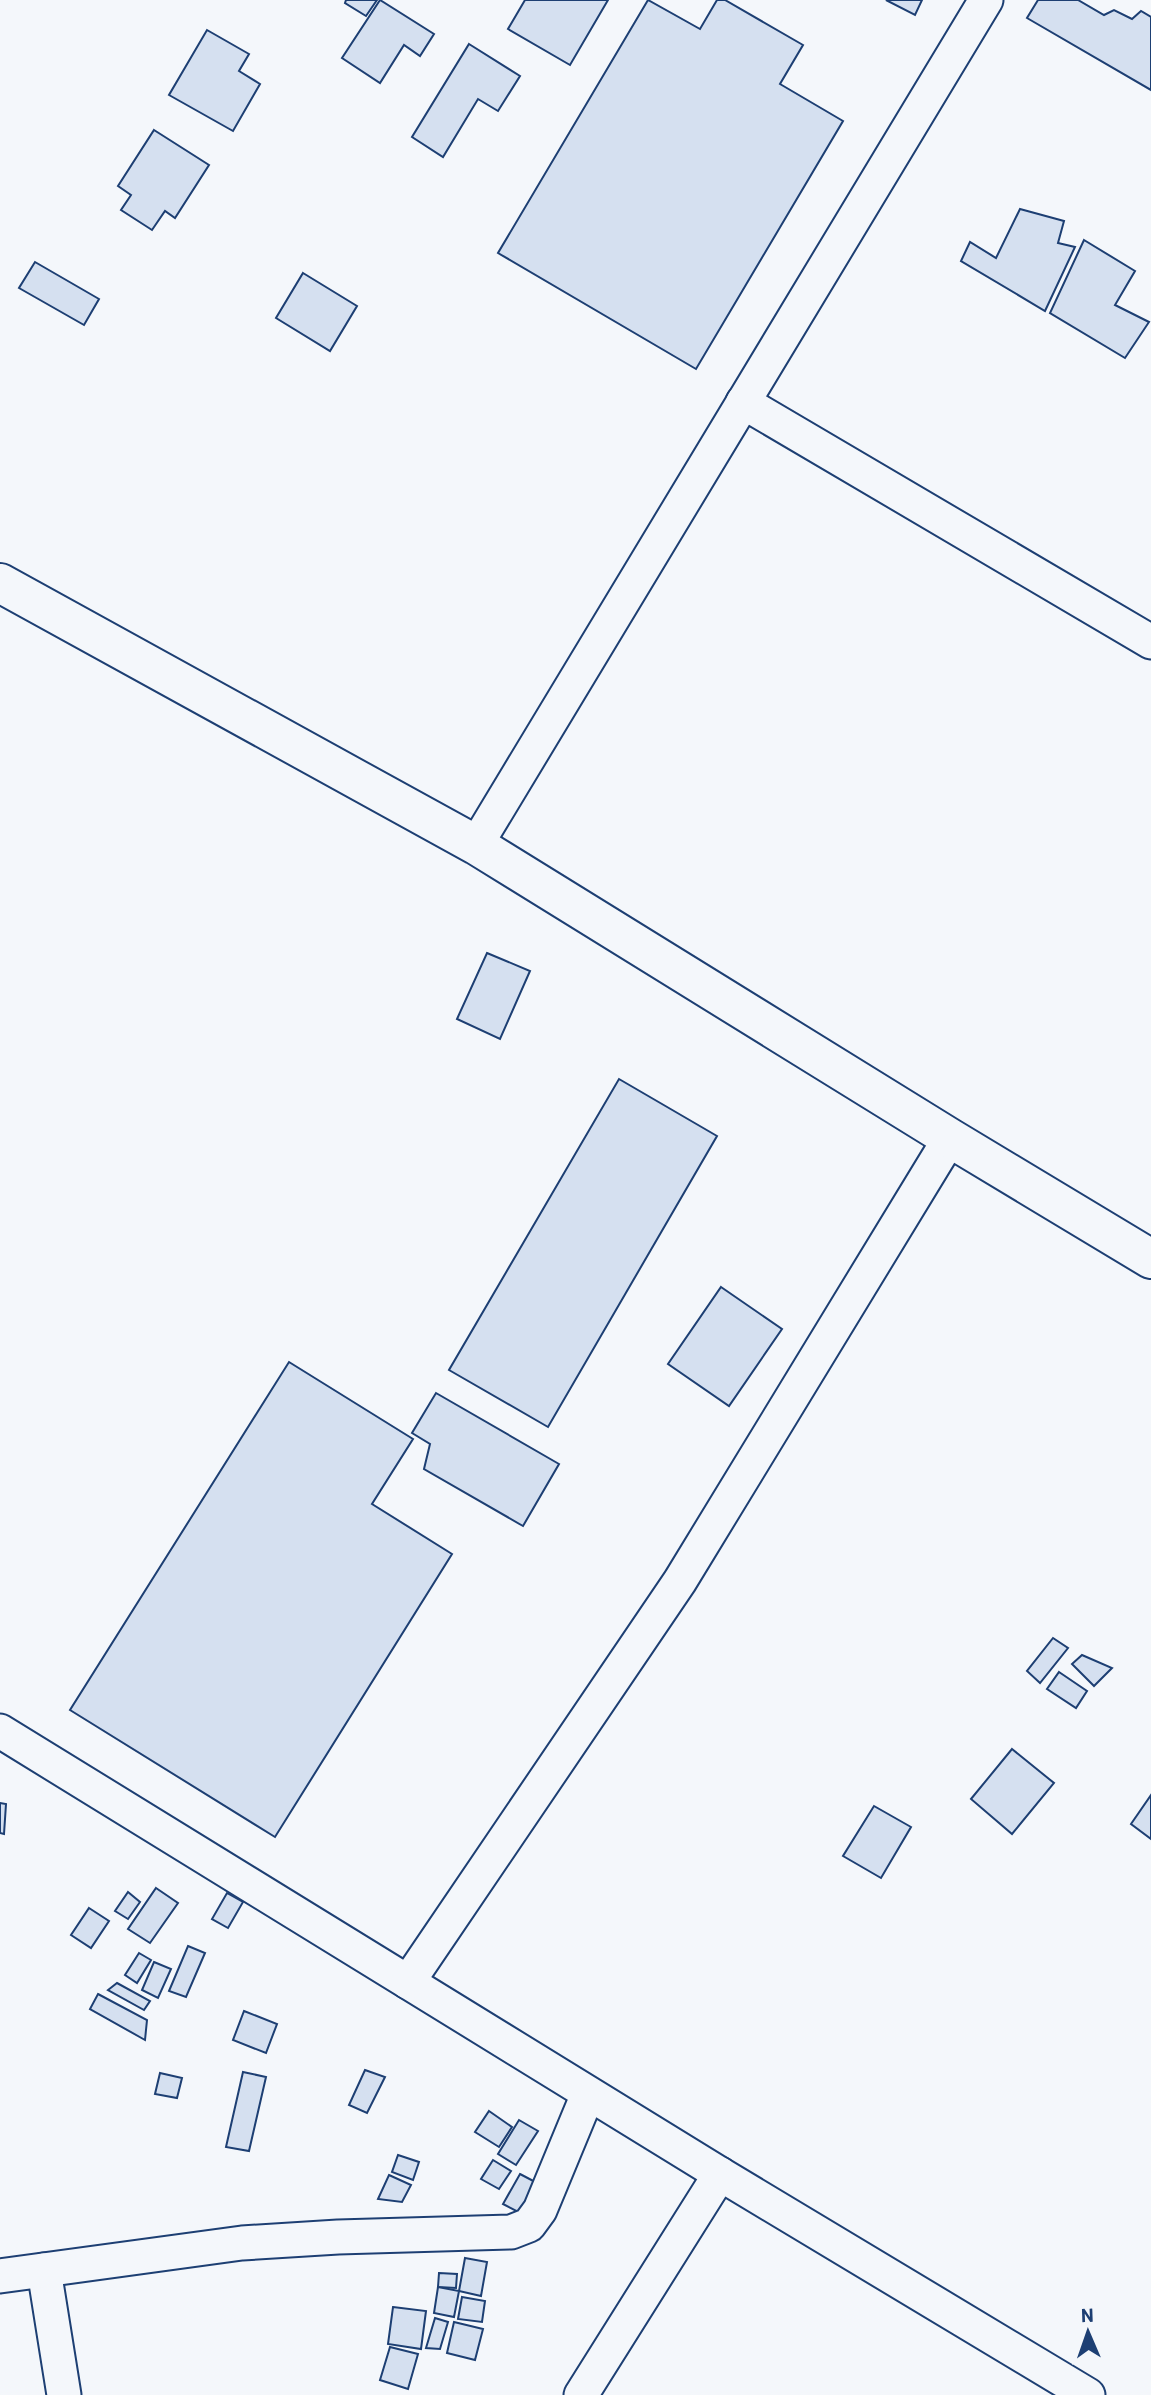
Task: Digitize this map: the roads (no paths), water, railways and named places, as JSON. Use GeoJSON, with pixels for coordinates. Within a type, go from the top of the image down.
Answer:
{"type":"FeatureCollection","features":[{"type":"Feature","properties":{"kind":"main road"},"geometry":{"type":"LineString","coordinates":[[0,583],[475,845],[1151,1259]]}},
{"type":"Feature","properties":{"kind":"street"},"geometry":{"type":"LineString","coordinates":[[475,845],[986,0]]}},
{"type":"Feature","properties":{"kind":"street"},"geometry":{"type":"LineString","coordinates":[[743,402],[1151,642]]}},
{"type":"Feature","properties":{"kind":"street"},"geometry":{"type":"LineString","coordinates":[[408,1982],[680,1581],[950,1138]]}},
{"type":"Feature","properties":{"kind":"street"},"geometry":{"type":"LineString","coordinates":[[0,1731],[588,2094],[1088,2395]]}},
{"type":"Feature","properties":{"kind":"street"},"geometry":{"type":"LineString","coordinates":[[0,2276],[242,2243],[510,2232],[529,2225],[540,2210],[588,2094]]}},
{"type":"Feature","properties":{"kind":"street"},"geometry":{"type":"LineString","coordinates":[[581,2395],[720,2174]]}},
{"type":"Feature","properties":{"kind":"street"},"geometry":{"type":"LineString","coordinates":[[44,2270],[64,2395]]}}]}
